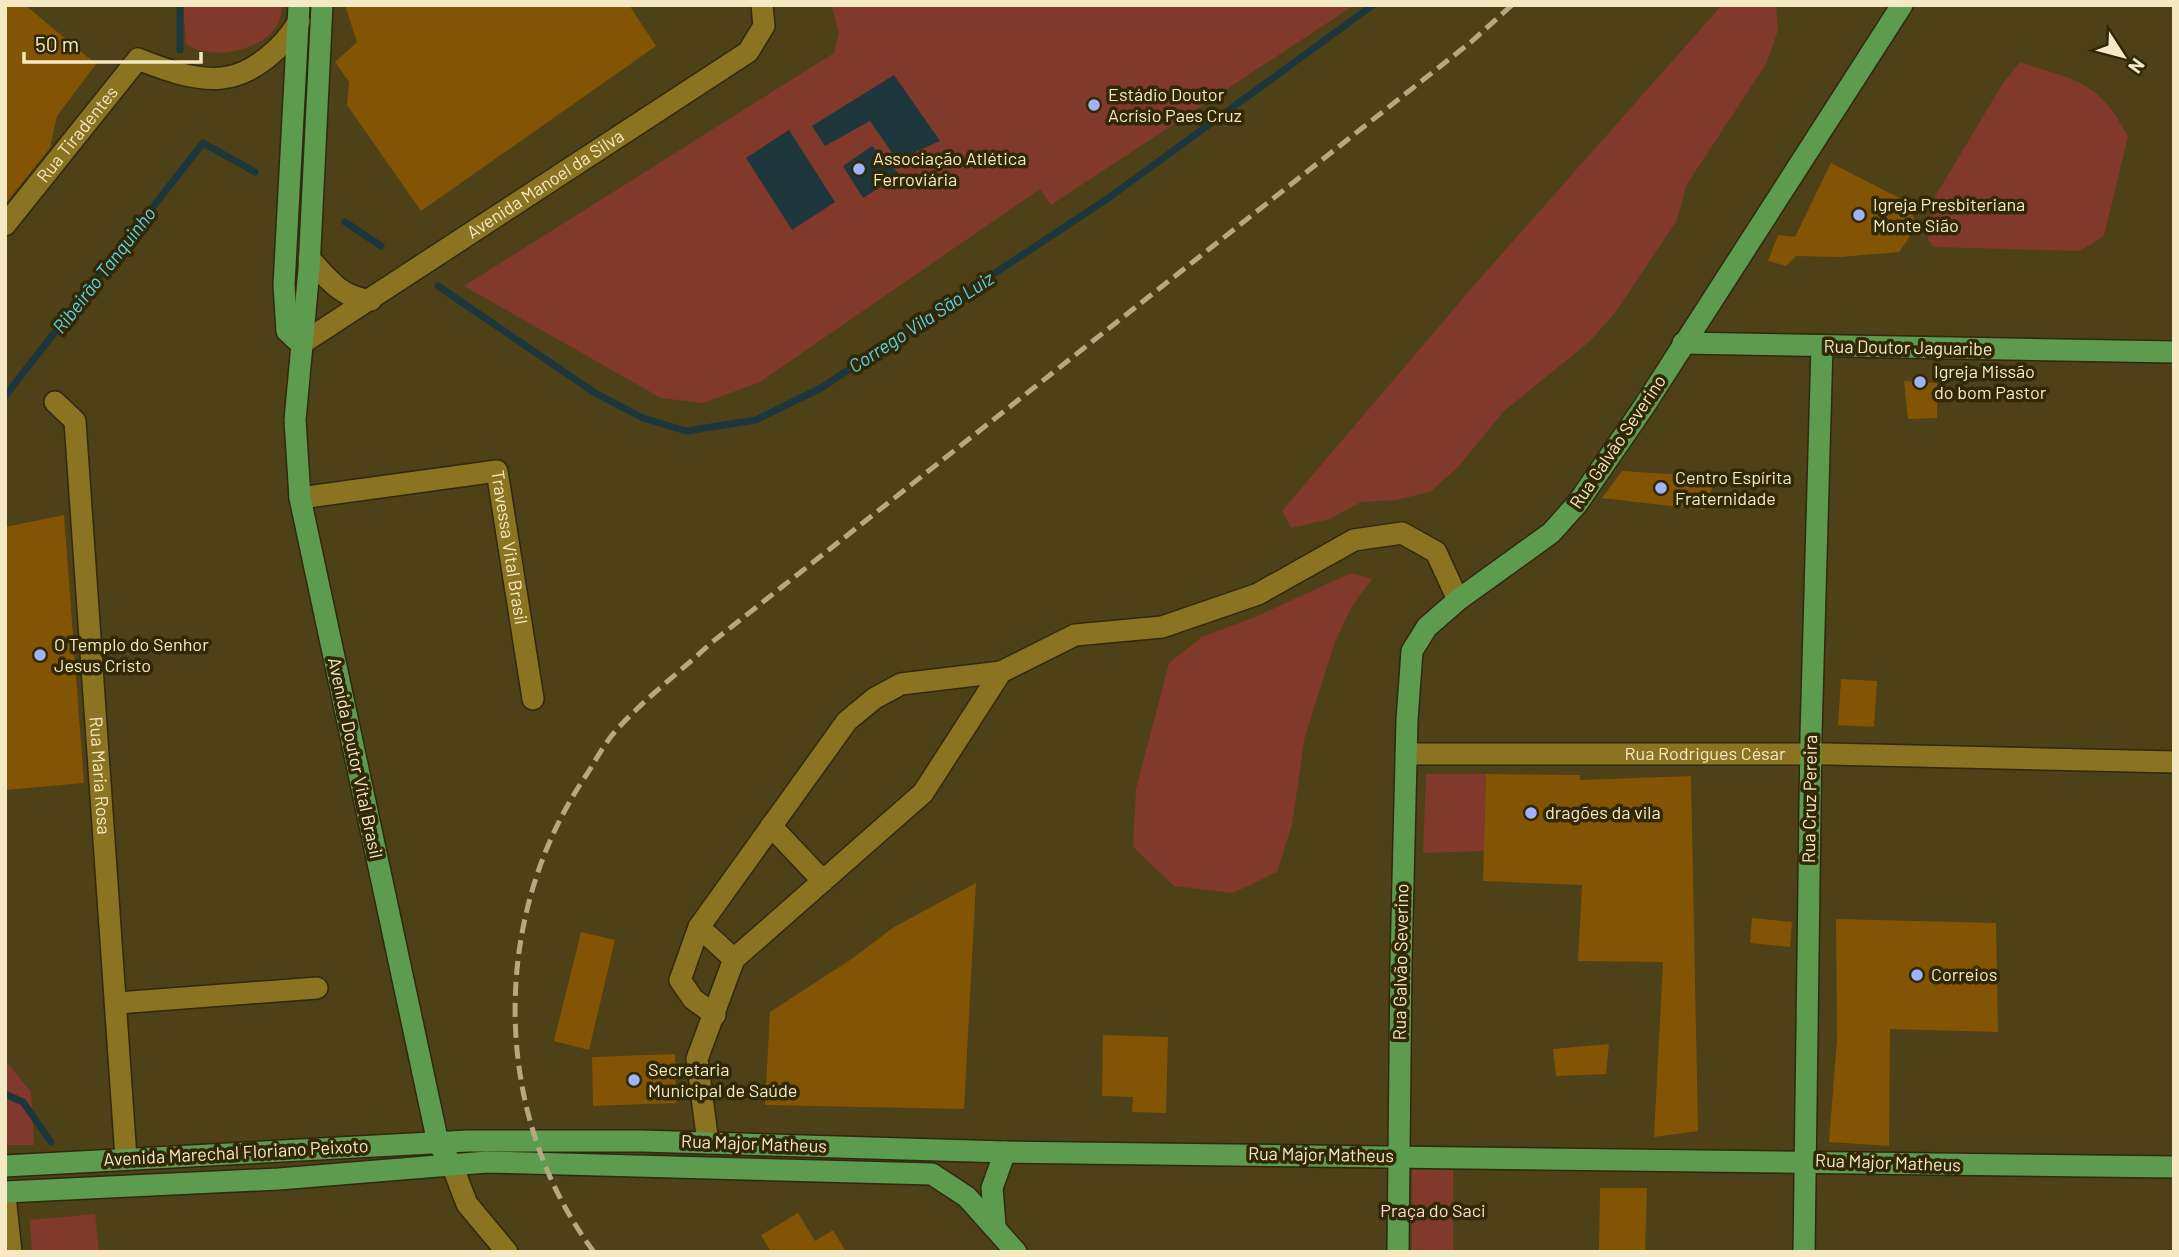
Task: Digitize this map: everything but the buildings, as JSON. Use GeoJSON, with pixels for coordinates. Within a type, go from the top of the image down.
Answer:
{"type":"FeatureCollection","features":[{"type":"Feature","properties":{"kind":"main road","name":"Avenida Doutor Vital Brasil"},"geometry":{"type":"LineString","coordinates":[[322,5],[316,160],[295,420],[300,498],[438,1143],[452,1164]]}},
{"type":"Feature","properties":{"kind":"main road","name":"Rua Galvão Severino"},"geometry":{"type":"LineString","coordinates":[[1398,1252],[1397,1156],[1406,754],[1412,651],[1427,627],[1458,600],[1551,533],[1577,504],[1902,5]]}},
{"type":"Feature","properties":{"kind":"main road"},"geometry":{"type":"LineString","coordinates":[[299,13],[285,319],[287,331],[301,344]]}},
{"type":"Feature","properties":{"kind":"main road","name":"Rua Doutor Jaguaribe"},"geometry":{"type":"LineString","coordinates":[[1684,343],[2174,352]]}},
{"type":"Feature","properties":{"kind":"main road","name":"Rua Cruz Pereira"},"geometry":{"type":"LineString","coordinates":[[1804,1252],[1811,754],[1822,346]]}},
{"type":"Feature","properties":{"kind":"main road","name":"Avenida Marechal Floriano Peixoto"},"geometry":{"type":"LineString","coordinates":[[5,1166],[126,1157],[279,1153],[468,1141]]}},
{"type":"Feature","properties":{"kind":"main road","name":"Rua Major Matheus"},"geometry":{"type":"LineString","coordinates":[[468,1141],[708,1143],[1005,1152],[1805,1160],[1832,1164],[2174,1167]]}},
{"type":"Feature","properties":{"kind":"main road"},"geometry":{"type":"LineString","coordinates":[[995,1226],[992,1188],[1005,1152]]}},
{"type":"Feature","properties":{"kind":"main road","name":"Avenida Marechal Floriano Peixoto"},"geometry":{"type":"LineString","coordinates":[[5,1194],[279,1179],[452,1164]]}},
{"type":"Feature","properties":{"kind":"main road","name":"Rua Major Matheus"},"geometry":{"type":"LineString","coordinates":[[452,1164],[932,1174],[967,1197],[1016,1252]]}},
{"type":"Feature","properties":{"kind":"street","name":"Avenida Manoel da Silva"},"geometry":{"type":"LineString","coordinates":[[301,344],[748,52],[764,26],[762,5]]}},
{"type":"Feature","properties":{"kind":"street","name":"Rua Tiradentes"},"geometry":{"type":"LineString","coordinates":[[5,225],[138,59],[173,73],[223,78],[261,62],[282,46],[299,13]]}},
{"type":"Feature","properties":{"kind":"street"},"geometry":{"type":"LineString","coordinates":[[286,258],[304,249],[310,249],[331,284],[355,299],[371,300]]}},
{"type":"Feature","properties":{"kind":"street","name":"Rua Maria Rosa"},"geometry":{"type":"LineString","coordinates":[[55,402],[75,421],[126,1157]]}},
{"type":"Feature","properties":{"kind":"street","name":"Travessa Vital Brasil"},"geometry":{"type":"LineString","coordinates":[[300,498],[497,471],[533,699]]}},
{"type":"Feature","properties":{"kind":"street"},"geometry":{"type":"LineString","coordinates":[[715,1015],[693,999],[680,980],[699,927],[847,721],[875,698],[901,684],[1001,672],[1075,635],[1162,627],[1258,594],[1354,540],[1402,533],[1437,552],[1458,600]]}},
{"type":"Feature","properties":{"kind":"street"},"geometry":{"type":"LineString","coordinates":[[708,1143],[697,1059],[734,960],[923,793],[1001,672]]}},
{"type":"Feature","properties":{"kind":"street","name":"Rua Rodrigues César"},"geometry":{"type":"LineString","coordinates":[[1406,754],[1811,754],[2174,762]]}},
{"type":"Feature","properties":{"kind":"street"},"geometry":{"type":"LineString","coordinates":[[771,826],[822,881]]}},
{"type":"Feature","properties":{"kind":"street"},"geometry":{"type":"LineString","coordinates":[[699,927],[734,960]]}},
{"type":"Feature","properties":{"kind":"street"},"geometry":{"type":"LineString","coordinates":[[117,1003],[317,988]]}},
{"type":"Feature","properties":{"kind":"street"},"geometry":{"type":"LineString","coordinates":[[452,1164],[467,1204],[507,1252]]}},
{"type":"Feature","properties":{"kind":"street"},"geometry":{"type":"LineString","coordinates":[[5,1194],[11,1252]]}},
{"type":"Feature","properties":{"kind":"green space"},"geometry":{"type":"Polygon","coordinates":[[[183,5],[282,5],[279,20],[272,32],[260,42],[230,52],[214,52],[199,50],[186,44],[183,5]]]}},
{"type":"Feature","properties":{"kind":"green space","name":"Associação Atlética Ferroviária"},"geometry":{"type":"Polygon","coordinates":[[[831,5],[1353,6],[1051,205],[1040,189],[760,382],[703,403],[661,398],[464,286],[834,53],[839,32],[831,5]]]}},
{"type":"Feature","properties":{"kind":"green space"},"geometry":{"type":"Polygon","coordinates":[[[1722,5],[1776,5],[1778,30],[1766,64],[1687,184],[1677,220],[1615,313],[1589,342],[1504,411],[1458,467],[1430,492],[1396,500],[1361,502],[1330,519],[1291,528],[1282,511],[1476,283],[1722,5]]]}},
{"type":"Feature","properties":{"kind":"green space"},"geometry":{"type":"Polygon","coordinates":[[[2020,62],[2084,85],[2106,103],[2128,136],[2104,236],[2080,251],[1933,247],[1928,240],[1933,200],[2003,83],[2020,62]]]}},
{"type":"Feature","properties":{"kind":"green space"},"geometry":{"type":"Polygon","coordinates":[[[1351,573],[1372,579],[1352,606],[1335,642],[1305,736],[1292,825],[1277,872],[1233,893],[1174,886],[1133,847],[1136,789],[1169,663],[1202,637],[1255,617],[1351,573]]]}},
{"type":"Feature","properties":{"kind":"green space"},"geometry":{"type":"Polygon","coordinates":[[[1426,774],[1486,774],[1484,851],[1423,853],[1426,774]]]}},
{"type":"Feature","properties":{"kind":"green space"},"geometry":{"type":"Polygon","coordinates":[[[5,1060],[31,1092],[34,1145],[5,1145],[5,1060]]]}},
{"type":"Feature","properties":{"kind":"green space","name":"Praça do Saci"},"geometry":{"type":"Polygon","coordinates":[[[1412,1170],[1453,1170],[1453,1252],[1412,1252],[1412,1170]]]}},
{"type":"Feature","properties":{"kind":"green space"},"geometry":{"type":"Polygon","coordinates":[[[95,1214],[99,1252],[32,1252],[30,1220],[95,1214]]]}},
{"type":"Feature","properties":{"kind":"water"},"geometry":{"type":"Polygon","coordinates":[[[894,75],[940,141],[897,160],[870,121],[825,146],[812,126],[894,75]]]}},
{"type":"Feature","properties":{"kind":"water"},"geometry":{"type":"Polygon","coordinates":[[[789,130],[835,202],[792,230],[746,158],[789,130]]]}},
{"type":"Feature","properties":{"kind":"water"},"geometry":{"type":"Polygon","coordinates":[[[872,146],[900,175],[863,198],[843,166],[872,146]]]}},
{"type":"Feature","properties":{"kind":"waterway","name":"Ribeirão Tanquinho"},"geometry":{"type":"LineString","coordinates":[[180,5],[180,50]]}},
{"type":"Feature","properties":{"kind":"waterway","name":"Corrego Vila São Luiz"},"geometry":{"type":"LineString","coordinates":[[438,286],[595,393],[643,418],[686,431],[756,420],[821,388],[1107,199],[1373,5]]}},
{"type":"Feature","properties":{"kind":"waterway","name":"Ribeirão Tanquinho"},"geometry":{"type":"LineString","coordinates":[[5,396],[203,143],[255,172]]}},
{"type":"Feature","properties":{"kind":"waterway","name":"Corrego Vila São Luiz"},"geometry":{"type":"LineString","coordinates":[[345,222],[381,246]]}},
{"type":"Feature","properties":{"kind":"waterway","name":"Ribeirão Tanquinho"},"geometry":{"type":"LineString","coordinates":[[5,1094],[23,1102],[51,1142]]}},
{"type":"Feature","properties":{"kind":"railway"},"geometry":{"type":"LineString","coordinates":[[594,1252],[560,1197],[535,1139],[521,1077],[515,1014],[519,951],[533,889],[555,830],[602,749],[642,704],[711,643],[1471,42],[1512,5]]}},
{"type":"Feature","properties":{"kind":"place","name":"Estádio Doutor Acrísio Paes Cruz"},"geometry":{"type":"Point","coordinates":[1094,105]}},
{"type":"Feature","properties":{"kind":"place","name":"Associação Atlética Ferroviária"},"geometry":{"type":"Point","coordinates":[859,169]}},
{"type":"Feature","properties":{"kind":"place","name":"Igreja Presbiteriana Monte Sião"},"geometry":{"type":"Point","coordinates":[1859,215]}},
{"type":"Feature","properties":{"kind":"place","name":"Igreja Missão do bom Pastor"},"geometry":{"type":"Point","coordinates":[1920,382]}},
{"type":"Feature","properties":{"kind":"place","name":"Centro Espírita Fraternidade"},"geometry":{"type":"Point","coordinates":[1661,488]}},
{"type":"Feature","properties":{"kind":"place","name":"O Templo do Senhor Jesus Cristo"},"geometry":{"type":"Point","coordinates":[40,655]}},
{"type":"Feature","properties":{"kind":"place","name":"dragões da vila"},"geometry":{"type":"Point","coordinates":[1531,813]}},
{"type":"Feature","properties":{"kind":"place","name":"Correios"},"geometry":{"type":"Point","coordinates":[1917,975]}},
{"type":"Feature","properties":{"kind":"place","name":"Secretaria Municipal de Saúde"},"geometry":{"type":"Point","coordinates":[634,1080]}}]}
